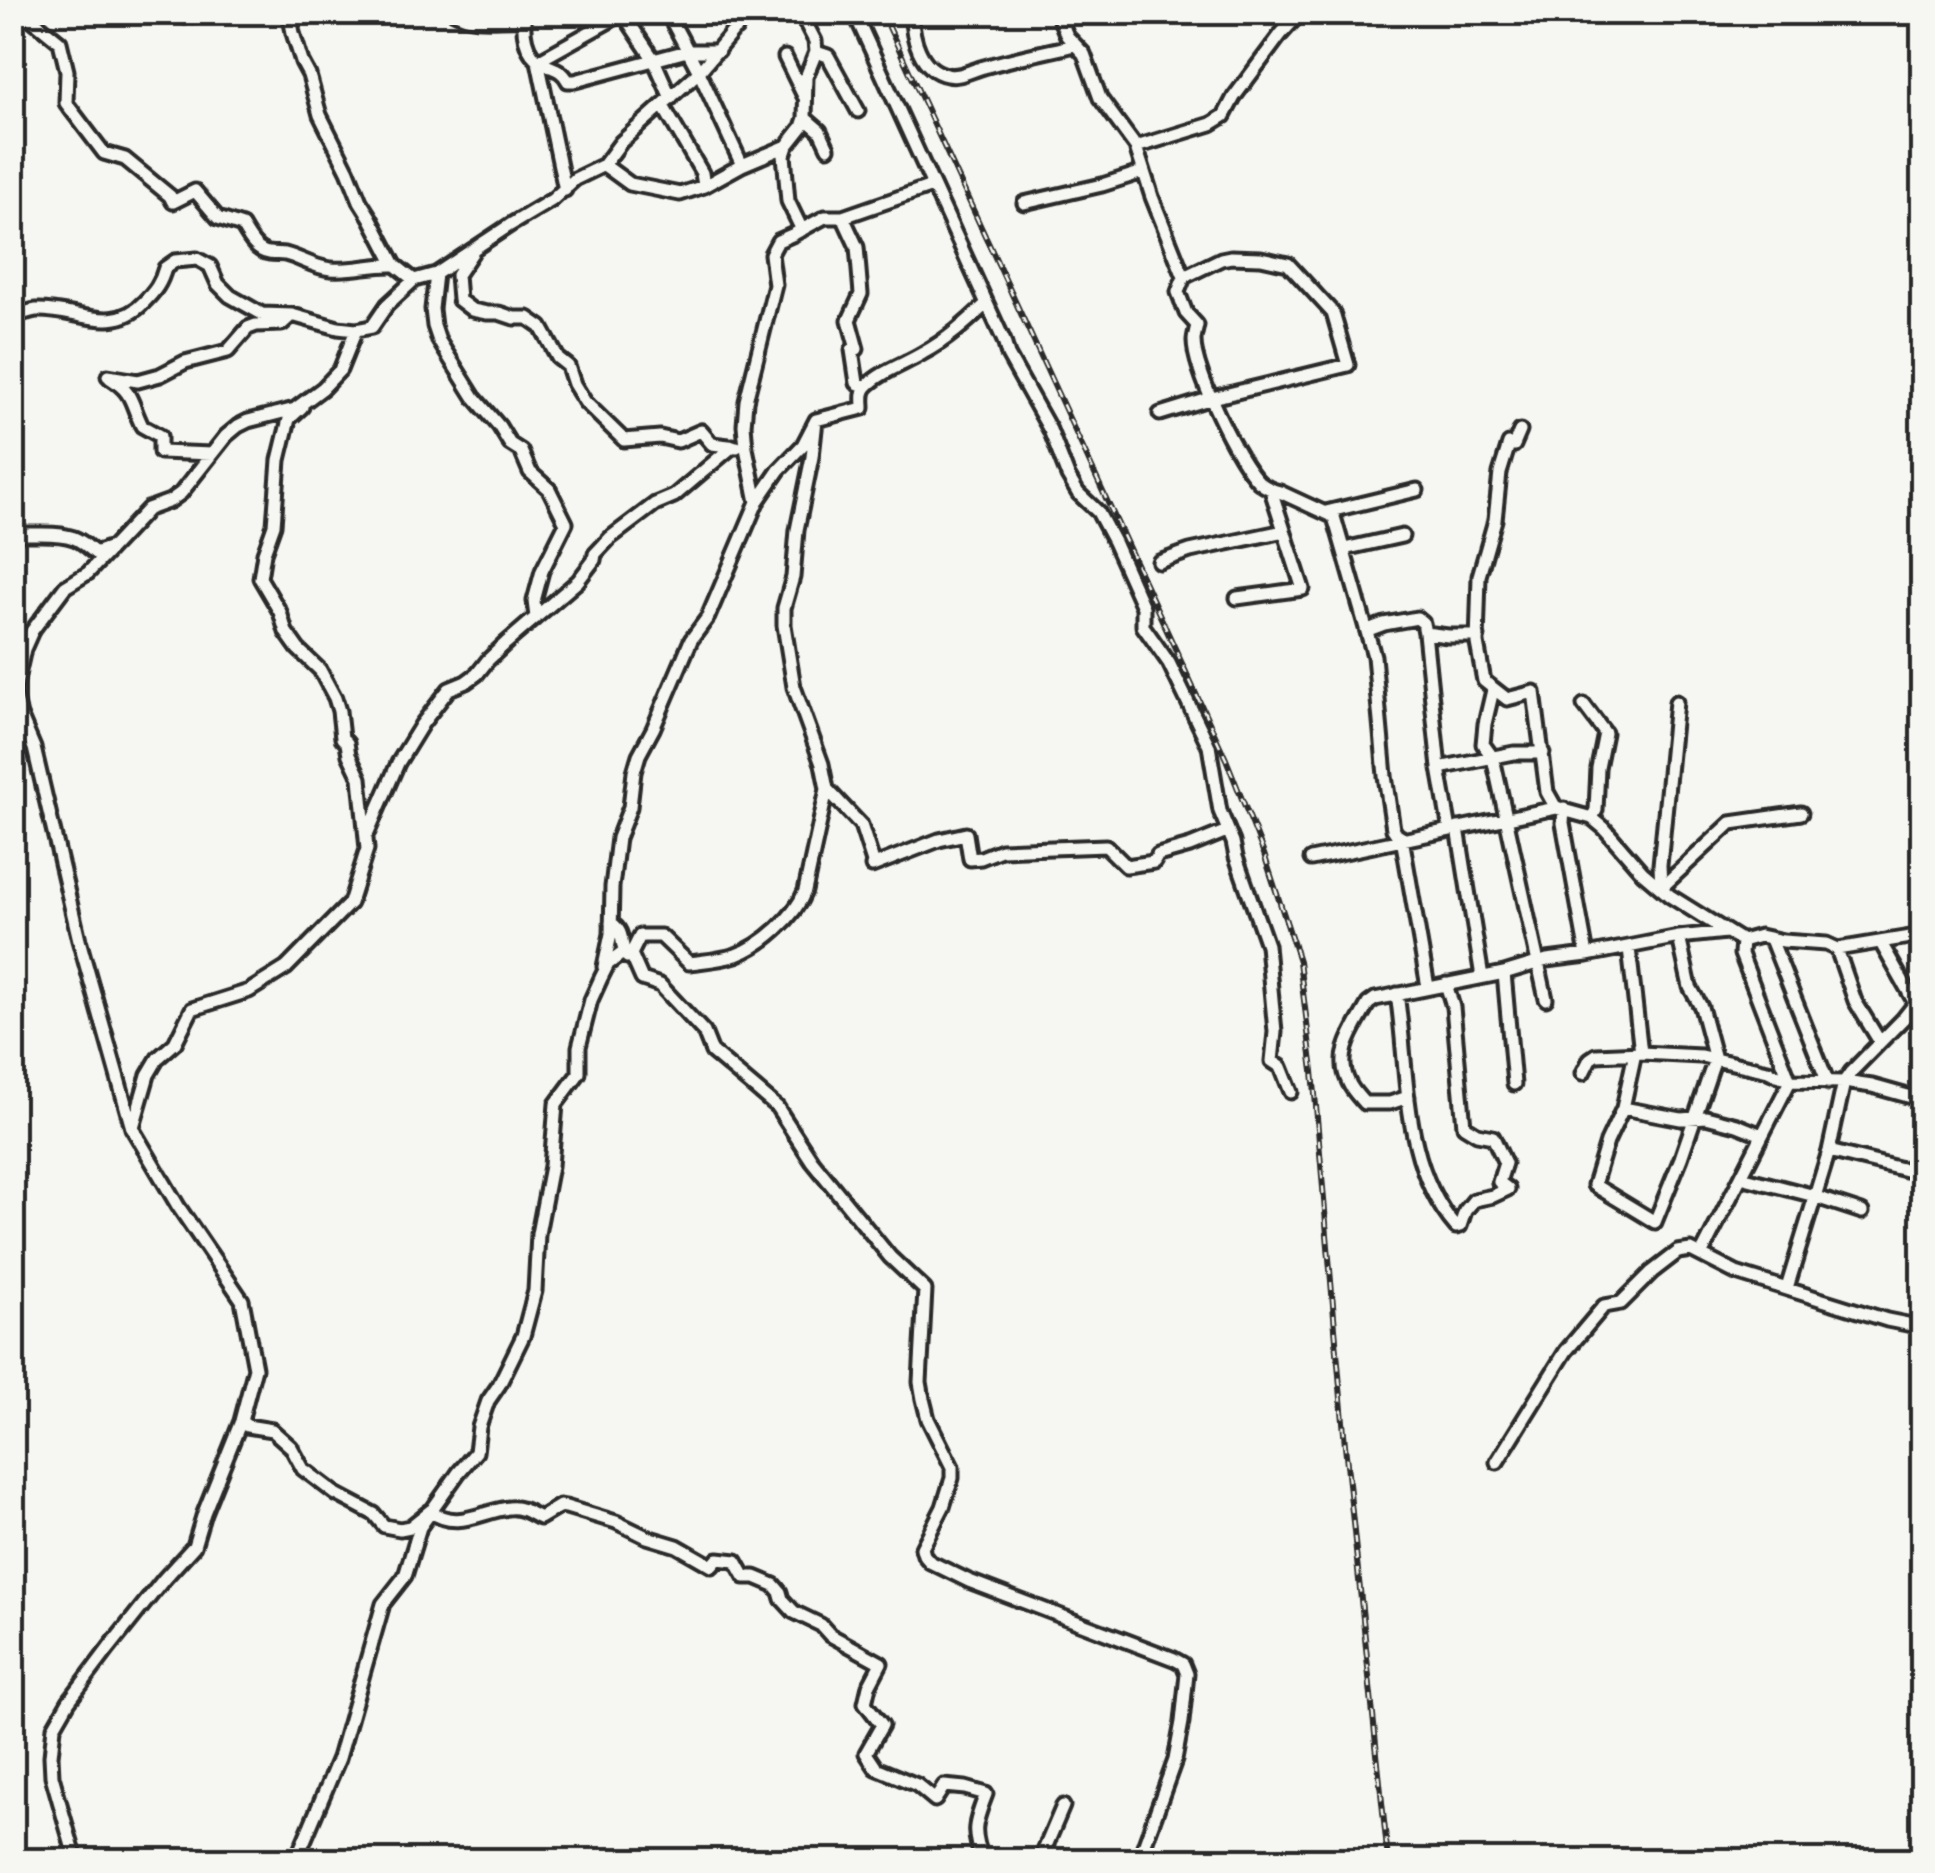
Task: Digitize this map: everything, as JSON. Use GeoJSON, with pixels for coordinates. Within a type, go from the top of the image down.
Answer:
{"type":"FeatureCollection","features":[{"type":"Feature","properties":{"kind":"highway"},"geometry":{"type":"LineString","coordinates":[[1920,1860],[1922,1822]]}},
{"type":"Feature","properties":{"kind":"street"},"geometry":{"type":"LineString","coordinates":[[24,12],[60,42],[68,72],[66,103],[71,112],[104,153],[124,158],[173,202],[195,191],[218,218],[242,226],[249,238],[269,253],[343,270],[395,265]]}},
{"type":"Feature","properties":{"kind":"street"},"geometry":{"type":"LineString","coordinates":[[165,13],[197,16],[212,12]]}},
{"type":"Feature","properties":{"kind":"street"},"geometry":{"type":"LineString","coordinates":[[289,12],[320,115],[360,201],[395,265],[414,280]]}},
{"type":"Feature","properties":{"kind":"street"},"geometry":{"type":"LineString","coordinates":[[454,12],[474,20],[525,16],[522,28],[529,50],[538,61],[564,73],[568,81],[688,51],[718,51]]}},
{"type":"Feature","properties":{"kind":"street"},"geometry":{"type":"LineString","coordinates":[[668,12],[742,165]]}},
{"type":"Feature","properties":{"kind":"street"},"geometry":{"type":"LineString","coordinates":[[723,12],[736,29]]}},
{"type":"Feature","properties":{"kind":"street"},"geometry":{"type":"LineString","coordinates":[[12,316],[36,310],[121,319],[155,291],[165,268],[175,261],[197,260],[210,266],[218,284],[230,296],[262,314],[292,315],[338,328],[372,327],[414,280],[436,274],[604,164],[620,142],[698,72],[749,12]]}},
{"type":"Feature","properties":{"kind":"street"},"geometry":{"type":"LineString","coordinates":[[800,12],[816,52],[806,76],[805,118],[784,154],[788,201],[802,230]]}},
{"type":"Feature","properties":{"kind":"street"},"geometry":{"type":"LineString","coordinates":[[854,12],[1008,356],[1050,430],[1068,476],[1078,493],[1098,512],[1114,542],[1142,607],[1143,626],[1169,663],[1209,746],[1220,811],[1266,945],[1275,1032],[1272,1060],[1281,1068],[1291,1092]]}},
{"type":"Feature","properties":{"kind":"street"},"geometry":{"type":"LineString","coordinates":[[912,12],[920,52],[929,65],[948,76],[1075,45]]}},
{"type":"Feature","properties":{"kind":"street"},"geometry":{"type":"LineString","coordinates":[[1054,12],[1084,54],[1100,98],[1136,147],[1184,277]]}},
{"type":"Feature","properties":{"kind":"street"},"geometry":{"type":"LineString","coordinates":[[1136,147],[1212,124],[1224,116],[1281,34],[1302,12]]}},
{"type":"Feature","properties":{"kind":"street"},"geometry":{"type":"LineString","coordinates":[[538,61],[622,13],[654,60],[667,102],[702,174],[704,186]]}},
{"type":"Feature","properties":{"kind":"street"},"geometry":{"type":"LineString","coordinates":[[816,52],[828,56],[858,111]]}},
{"type":"Feature","properties":{"kind":"street"},"geometry":{"type":"LineString","coordinates":[[785,57],[804,96]]}},
{"type":"Feature","properties":{"kind":"street"},"geometry":{"type":"LineString","coordinates":[[538,61],[565,190]]}},
{"type":"Feature","properties":{"kind":"street"},"geometry":{"type":"LineString","coordinates":[[805,118],[820,131],[828,148]]}},
{"type":"Feature","properties":{"kind":"street"},"geometry":{"type":"LineString","coordinates":[[604,164],[630,184],[680,194],[787,146]]}},
{"type":"Feature","properties":{"kind":"street"},"geometry":{"type":"LineString","coordinates":[[1024,204],[1143,172]]}},
{"type":"Feature","properties":{"kind":"street"},"geometry":{"type":"LineString","coordinates":[[757,502],[739,447],[746,400],[775,285],[771,254],[778,241],[825,216],[843,217],[932,186]]}},
{"type":"Feature","properties":{"kind":"street"},"geometry":{"type":"LineString","coordinates":[[843,217],[857,247],[861,294],[849,320],[857,349],[852,350],[857,383],[866,387]]}},
{"type":"Feature","properties":{"kind":"street"},"geometry":{"type":"LineString","coordinates":[[473,250],[457,275],[459,300],[472,310],[528,318],[542,327],[558,358],[568,366],[585,402],[624,440],[660,437],[678,441],[701,431],[712,444],[739,447]]}},
{"type":"Feature","properties":{"kind":"street"},"geometry":{"type":"LineString","coordinates":[[1160,414],[1212,398],[1348,365],[1332,313],[1288,264],[1261,258],[1221,258],[1184,277],[1178,292],[1186,314],[1197,325],[1196,353],[1212,398],[1250,471],[1271,490],[1334,517],[1374,656],[1393,829],[1402,838]]}},
{"type":"Feature","properties":{"kind":"street"},"geometry":{"type":"LineString","coordinates":[[436,274],[432,308],[439,341],[474,397],[510,444],[521,451],[530,472],[549,490],[566,524],[542,571],[534,601],[536,618]]}},
{"type":"Feature","properties":{"kind":"street"},"geometry":{"type":"LineString","coordinates":[[600,978],[611,934],[618,838],[630,807],[639,754],[691,640],[708,616],[757,502],[803,444],[816,420],[863,408],[866,387],[956,332],[986,304]]}},
{"type":"Feature","properties":{"kind":"street"},"geometry":{"type":"LineString","coordinates":[[212,454],[160,452],[160,436],[142,426],[133,399],[108,376],[138,381],[160,375],[184,362],[228,351],[248,328],[282,324],[292,315]]}},
{"type":"Feature","properties":{"kind":"street"},"geometry":{"type":"LineString","coordinates":[[356,330],[340,370],[289,419],[278,460],[274,526],[260,578],[280,612],[286,632],[298,650],[320,670],[334,698],[342,738],[360,778],[366,842]]}},
{"type":"Feature","properties":{"kind":"street"},"geometry":{"type":"LineString","coordinates":[[76,1860],[52,1776],[54,1727],[109,1648],[194,1546],[241,1422],[255,1368],[242,1300],[178,1206],[132,1128],[79,940],[34,748],[14,693],[32,631],[64,587],[88,572],[148,510],[181,493],[238,426],[294,408],[324,388]]}},
{"type":"Feature","properties":{"kind":"street"},"geometry":{"type":"LineString","coordinates":[[296,1860],[338,1758],[383,1604],[405,1576],[420,1526],[476,1452],[488,1401],[523,1336],[535,1291],[538,1234],[552,1166],[556,1104],[579,1073],[580,1047],[600,978],[608,964],[627,953],[640,936],[661,936],[689,963],[726,958],[746,950],[780,926],[801,902],[827,789],[794,687],[784,608],[816,420]]}},
{"type":"Feature","properties":{"kind":"street"},"geometry":{"type":"LineString","coordinates":[[1520,431],[1514,445],[1509,444],[1500,472],[1495,520],[1479,576],[1478,656],[1484,681],[1493,690],[1507,699],[1534,692],[1547,792],[1560,808],[1587,956]]}},
{"type":"Feature","properties":{"kind":"street"},"geometry":{"type":"LineString","coordinates":[[132,1128],[148,1075],[158,1058],[175,1043],[192,1009],[248,990],[286,968],[350,902],[370,828],[398,763],[449,689],[478,674],[488,660],[585,574],[594,554],[610,538],[739,447]]}},
{"type":"Feature","properties":{"kind":"street"},"geometry":{"type":"LineString","coordinates":[[1237,598],[1303,590],[1271,490]]}},
{"type":"Feature","properties":{"kind":"street"},"geometry":{"type":"LineString","coordinates":[[1326,512],[1417,490]]}},
{"type":"Feature","properties":{"kind":"street"},"geometry":{"type":"LineString","coordinates":[[1160,562],[1190,551],[1284,531]]}},
{"type":"Feature","properties":{"kind":"street"},"geometry":{"type":"LineString","coordinates":[[12,532],[28,536],[65,535],[96,552],[113,546]]}},
{"type":"Feature","properties":{"kind":"street"},"geometry":{"type":"LineString","coordinates":[[1344,549],[1402,536]]}},
{"type":"Feature","properties":{"kind":"street"},"geometry":{"type":"LineString","coordinates":[[1368,630],[1417,618],[1423,622],[1439,768],[1482,977]]}},
{"type":"Feature","properties":{"kind":"street"},"geometry":{"type":"LineString","coordinates":[[1426,633],[1478,636]]}},
{"type":"Feature","properties":{"kind":"street"},"geometry":{"type":"LineString","coordinates":[[1493,690],[1483,744],[1493,758],[1546,999]]}},
{"type":"Feature","properties":{"kind":"street"},"geometry":{"type":"LineString","coordinates":[[1660,888],[1676,702]]}},
{"type":"Feature","properties":{"kind":"street"},"geometry":{"type":"LineString","coordinates":[[1584,705],[1605,733],[1592,818]]}},
{"type":"Feature","properties":{"kind":"street"},"geometry":{"type":"LineString","coordinates":[[1439,768],[1514,753],[1544,754]]}},
{"type":"Feature","properties":{"kind":"street"},"geometry":{"type":"LineString","coordinates":[[827,789],[861,825],[872,866],[927,844],[966,834],[970,860],[1001,850],[1106,846],[1126,866],[1154,862],[1158,855],[1227,830]]}},
{"type":"Feature","properties":{"kind":"street"},"geometry":{"type":"LineString","coordinates":[[1312,858],[1560,808],[1592,818],[1660,888],[1742,941],[1760,936],[1826,944],[1837,949],[1922,935]]}},
{"type":"Feature","properties":{"kind":"street"},"geometry":{"type":"LineString","coordinates":[[1660,888],[1731,823],[1801,812]]}},
{"type":"Feature","properties":{"kind":"street"},"geometry":{"type":"LineString","coordinates":[[1402,838],[1428,987]]}},
{"type":"Feature","properties":{"kind":"street"},"geometry":{"type":"LineString","coordinates":[[611,923],[622,935],[642,979],[660,985],[704,1032],[712,1052],[777,1107],[812,1161],[890,1257],[925,1290],[920,1382],[928,1419],[952,1467],[952,1478],[922,1548],[924,1556],[969,1581],[1183,1664],[1187,1674],[1175,1760],[1139,1860]]}},
{"type":"Feature","properties":{"kind":"street"},"geometry":{"type":"LineString","coordinates":[[1408,1097],[1390,1103],[1364,1103],[1348,1082],[1344,1049],[1368,1004],[1375,999],[1504,973],[1536,962],[1587,956],[1679,936],[1726,932]]}},
{"type":"Feature","properties":{"kind":"street"},"geometry":{"type":"LineString","coordinates":[[1629,948],[1638,1053],[1623,1108],[1594,1185],[1655,1222],[1714,1059],[1701,1006],[1690,987],[1679,936]]}},
{"type":"Feature","properties":{"kind":"street"},"geometry":{"type":"LineString","coordinates":[[1771,939],[1828,1084]]}},
{"type":"Feature","properties":{"kind":"street"},"geometry":{"type":"LineString","coordinates":[[1701,1255],[1790,1081],[1741,954],[1742,941]]}},
{"type":"Feature","properties":{"kind":"street"},"geometry":{"type":"LineString","coordinates":[[1787,1288],[1829,1151],[1844,1082],[1918,999],[1881,943]]}},
{"type":"Feature","properties":{"kind":"street"},"geometry":{"type":"LineString","coordinates":[[1837,949],[1854,1002],[1880,1042]]}},
{"type":"Feature","properties":{"kind":"street"},"geometry":{"type":"LineString","coordinates":[[1504,973],[1514,1084]]}},
{"type":"Feature","properties":{"kind":"street"},"geometry":{"type":"LineString","coordinates":[[1397,994],[1408,1097],[1424,1176],[1453,1226],[1460,1226],[1474,1200],[1508,1189],[1499,1182],[1505,1163],[1493,1137],[1464,1126],[1453,1007],[1446,984]]}},
{"type":"Feature","properties":{"kind":"street"},"geometry":{"type":"LineString","coordinates":[[1584,1073],[1590,1058],[1596,1055],[1638,1053],[1714,1059],[1768,1071],[1790,1081],[1872,1086],[1922,1100]]}},
{"type":"Feature","properties":{"kind":"street"},"geometry":{"type":"LineString","coordinates":[[1623,1108],[1681,1119],[1695,1116],[1737,1125],[1762,1136]]}},
{"type":"Feature","properties":{"kind":"street"},"geometry":{"type":"LineString","coordinates":[[1829,1151],[1922,1174]]}},
{"type":"Feature","properties":{"kind":"street"},"geometry":{"type":"LineString","coordinates":[[1741,1177],[1862,1212]]}},
{"type":"Feature","properties":{"kind":"street"},"geometry":{"type":"LineString","coordinates":[[1497,1462],[1566,1351],[1604,1306],[1621,1303],[1678,1252],[1691,1250],[1736,1273],[1887,1320],[1922,1327]]}},
{"type":"Feature","properties":{"kind":"street"},"geometry":{"type":"LineString","coordinates":[[241,1422],[272,1430],[291,1447],[303,1470],[336,1494],[374,1514],[384,1526],[410,1526],[430,1510]]}},
{"type":"Feature","properties":{"kind":"street"},"geometry":{"type":"LineString","coordinates":[[430,1510],[438,1516],[461,1519],[511,1507],[540,1518],[560,1506],[566,1507],[678,1546],[712,1566],[718,1560],[736,1561],[745,1577],[774,1585],[794,1612],[880,1663],[865,1702],[882,1725],[866,1753],[876,1768],[917,1785],[935,1800],[944,1786],[986,1794],[974,1824],[983,1860]]}},
{"type":"Feature","properties":{"kind":"street"},"geometry":{"type":"LineString","coordinates":[[1040,1860],[1063,1806]]}},
{"type":"Feature","properties":{"kind":"railway"},"geometry":{"type":"LineString","coordinates":[[882,12],[1226,759],[1264,854],[1299,961],[1313,1071],[1345,1445],[1388,1860]]}}]}
